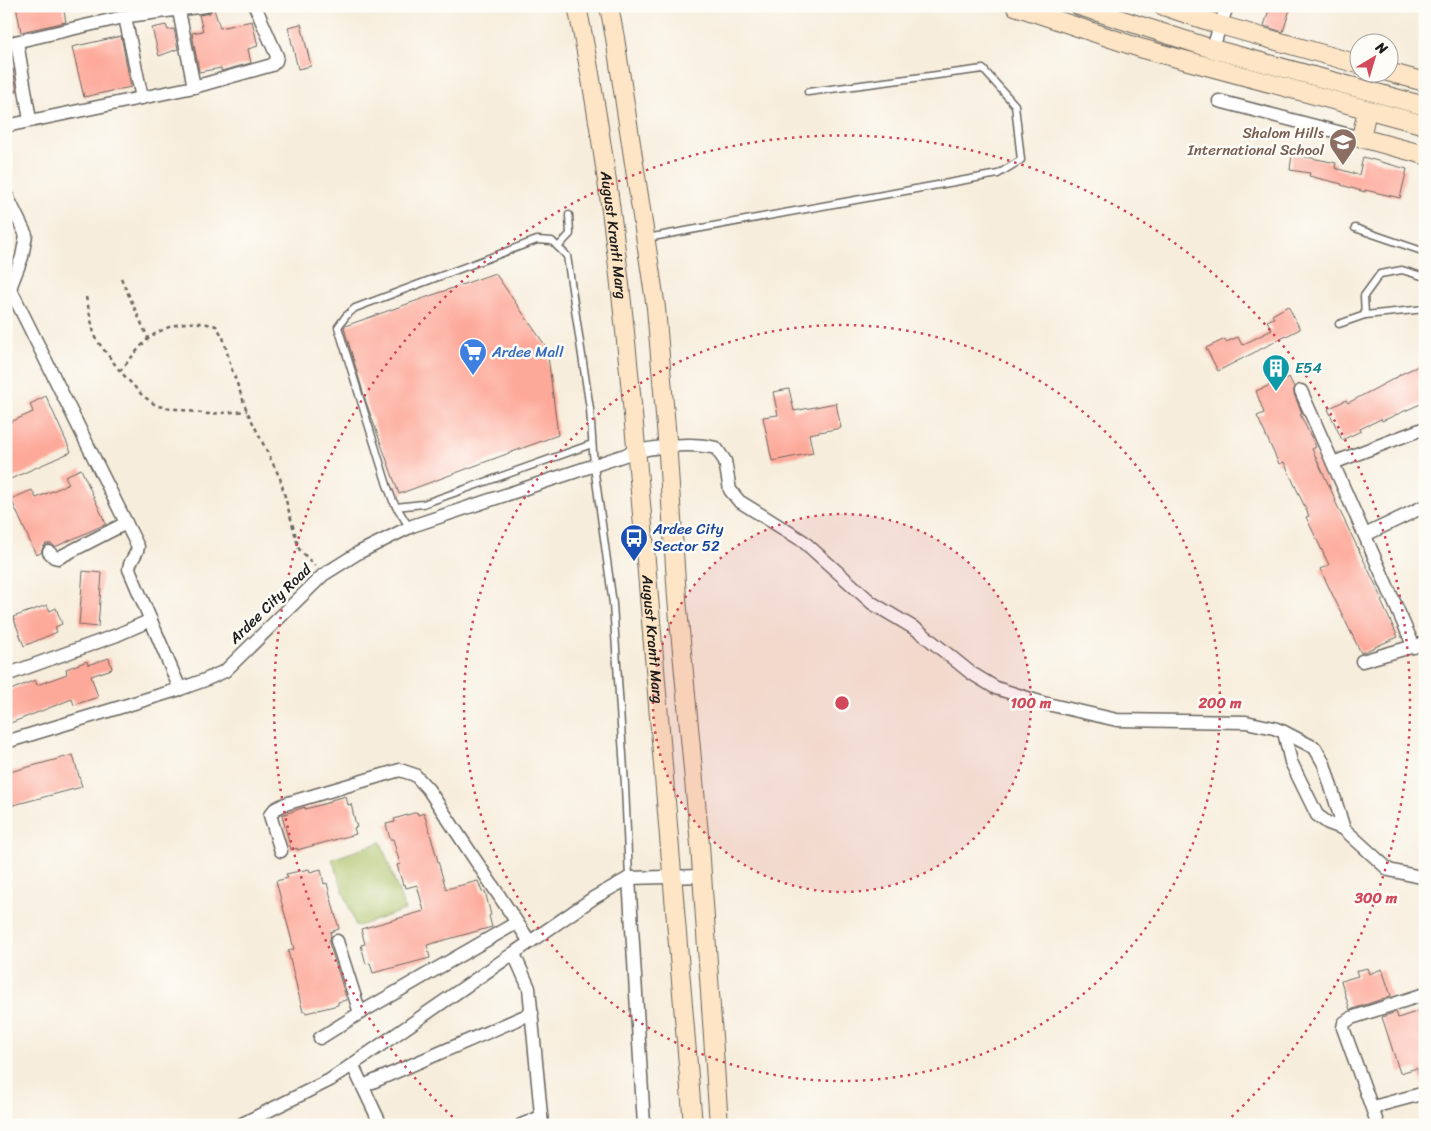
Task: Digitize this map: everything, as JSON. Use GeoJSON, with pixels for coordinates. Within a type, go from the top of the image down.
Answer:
{"type":"FeatureCollection","features":[{"type":"Feature","properties":{"kind":"main road"},"geometry":{"type":"LineString","coordinates":[[569,6],[583,34]]}},
{"type":"Feature","properties":{"kind":"main road","name":"August Kranti Marg"},"geometry":{"type":"LineString","coordinates":[[578,6],[599,126],[621,284],[673,876],[692,1125]]}},
{"type":"Feature","properties":{"kind":"main road"},"geometry":{"type":"LineString","coordinates":[[1015,6],[1140,48],[1425,125]]}},
{"type":"Feature","properties":{"kind":"main road"},"geometry":{"type":"LineString","coordinates":[[1079,6],[1213,49],[1425,106]]}},
{"type":"Feature","properties":{"kind":"main road"},"geometry":{"type":"LineString","coordinates":[[1163,6],[1223,17],[1348,61]]}},
{"type":"Feature","properties":{"kind":"main road","name":"August Kranti Marg"},"geometry":{"type":"LineString","coordinates":[[611,8],[656,308],[677,598],[702,876],[719,1125]]}},
{"type":"Feature","properties":{"kind":"main road"},"geometry":{"type":"LineString","coordinates":[[1398,75],[1425,82]]}},
{"type":"Feature","properties":{"kind":"main road"},"geometry":{"type":"LineString","coordinates":[[1367,110],[1361,138],[1425,155]]}},
{"type":"Feature","properties":{"kind":"street"},"geometry":{"type":"LineString","coordinates":[[30,120],[12,43],[125,17],[204,6]]}},
{"type":"Feature","properties":{"kind":"street"},"geometry":{"type":"LineString","coordinates":[[6,126],[194,87],[272,65],[276,61],[277,56],[255,6]]}},
{"type":"Feature","properties":{"kind":"street"},"geometry":{"type":"LineString","coordinates":[[180,10],[194,87]]}},
{"type":"Feature","properties":{"kind":"street"},"geometry":{"type":"LineString","coordinates":[[125,17],[142,98]]}},
{"type":"Feature","properties":{"kind":"street"},"geometry":{"type":"LineString","coordinates":[[1213,49],[1223,17]]}},
{"type":"Feature","properties":{"kind":"street"},"geometry":{"type":"LineString","coordinates":[[1219,101],[1361,138]]}},
{"type":"Feature","properties":{"kind":"street"},"geometry":{"type":"LineString","coordinates":[[6,194],[26,235],[22,257],[10,288],[138,547],[129,564],[129,569],[180,689]]}},
{"type":"Feature","properties":{"kind":"street"},"geometry":{"type":"LineString","coordinates":[[1301,391],[1365,535],[1419,645],[1362,661]]}},
{"type":"Feature","properties":{"kind":"street"},"geometry":{"type":"LineString","coordinates":[[1333,463],[1425,428]]}},
{"type":"Feature","properties":{"kind":"street","name":"Ardee City Road"},"geometry":{"type":"LineString","coordinates":[[6,742],[180,689],[206,680],[225,670],[323,574],[358,553],[409,527],[637,452],[667,446],[716,448],[724,461],[730,490],[739,501],[804,541],[872,603],[919,631],[971,673],[996,688],[1043,703],[1117,720],[1246,722],[1284,732]]}},
{"type":"Feature","properties":{"kind":"street"},"geometry":{"type":"LineString","coordinates":[[1365,535],[1425,506]]}},
{"type":"Feature","properties":{"kind":"street"},"geometry":{"type":"LineString","coordinates":[[49,552],[58,558],[126,523]]}},
{"type":"Feature","properties":{"kind":"street"},"geometry":{"type":"LineString","coordinates":[[6,675],[117,635],[151,620]]}},
{"type":"Feature","properties":{"kind":"street"},"geometry":{"type":"LineString","coordinates":[[1284,732],[1315,748],[1324,764],[1344,829]]}},
{"type":"Feature","properties":{"kind":"street"},"geometry":{"type":"LineString","coordinates":[[1284,732],[1291,762],[1317,815],[1328,823],[1344,829],[1389,870],[1425,878]]}},
{"type":"Feature","properties":{"kind":"street"},"geometry":{"type":"LineString","coordinates":[[281,851],[270,815],[275,809],[285,804],[400,770],[415,775],[428,789],[530,942]]}},
{"type":"Feature","properties":{"kind":"street"},"geometry":{"type":"LineString","coordinates":[[240,1125],[262,1120],[353,1066],[530,942],[595,898],[629,878],[702,876]]}},
{"type":"Feature","properties":{"kind":"street"},"geometry":{"type":"LineString","coordinates":[[629,878],[644,1125]]}},
{"type":"Feature","properties":{"kind":"street"},"geometry":{"type":"LineString","coordinates":[[320,1038],[516,923]]}},
{"type":"Feature","properties":{"kind":"street"},"geometry":{"type":"LineString","coordinates":[[337,941],[360,1013]]}},
{"type":"Feature","properties":{"kind":"street"},"geometry":{"type":"LineString","coordinates":[[514,954],[530,988],[541,1121],[522,1125]]}},
{"type":"Feature","properties":{"kind":"street"},"geometry":{"type":"LineString","coordinates":[[1378,1125],[1343,1028],[1344,1023],[1351,1018],[1425,994]]}},
{"type":"Feature","properties":{"kind":"street"},"geometry":{"type":"LineString","coordinates":[[362,1086],[532,1013]]}},
{"type":"Feature","properties":{"kind":"street"},"geometry":{"type":"LineString","coordinates":[[353,1066],[381,1125]]}},
{"type":"Feature","properties":{"kind":"street"},"geometry":{"type":"LineString","coordinates":[[1373,1107],[1425,1093]]}},
{"type":"Feature","properties":{"kind":"lane"},"geometry":{"type":"LineString","coordinates":[[646,238],[998,174],[1021,160],[1015,105],[983,69],[808,92]]}},
{"type":"Feature","properties":{"kind":"lane"},"geometry":{"type":"LineString","coordinates":[[558,247],[570,234],[569,215]]}},
{"type":"Feature","properties":{"kind":"lane"},"geometry":{"type":"LineString","coordinates":[[1355,228],[1425,252]]}},
{"type":"Feature","properties":{"kind":"lane"},"geometry":{"type":"LineString","coordinates":[[409,527],[396,507],[386,485],[338,327],[355,308],[536,240],[552,241],[567,256],[590,409],[594,466],[613,604],[629,878]]}},
{"type":"Feature","properties":{"kind":"lane"},"geometry":{"type":"LineString","coordinates":[[1365,315],[1364,296],[1380,274],[1402,270],[1425,277]]}},
{"type":"Feature","properties":{"kind":"lane"},"geometry":{"type":"LineString","coordinates":[[1339,324],[1365,315],[1425,308]]}},
{"type":"Feature","properties":{"kind":"lane"},"geometry":{"type":"LineString","coordinates":[[396,507],[423,504],[592,444]]}},
{"type":"Feature","properties":{"kind":"path"},"geometry":{"type":"LineString","coordinates":[[121,278],[148,339]]}},
{"type":"Feature","properties":{"kind":"path"},"geometry":{"type":"LineString","coordinates":[[86,296],[95,338],[120,371],[142,395],[156,406],[208,414],[247,411]]}},
{"type":"Feature","properties":{"kind":"path"},"geometry":{"type":"LineString","coordinates":[[120,371],[148,339],[174,324],[203,322],[216,326],[223,337],[231,367],[247,411],[280,478],[299,549],[323,574]]}},
{"type":"Feature","properties":{"kind":"green space"},"geometry":{"type":"Polygon","coordinates":[[[381,842],[405,910],[356,927],[332,859],[381,842]]]}},
{"type":"Feature","properties":{"kind":"building"},"geometry":{"type":"Polygon","coordinates":[[[16,6],[63,6],[66,22],[21,32],[16,6]]]}},
{"type":"Feature","properties":{"kind":"building"},"geometry":{"type":"Polygon","coordinates":[[[213,6],[220,28],[252,21],[258,46],[248,49],[251,63],[221,71],[221,68],[199,72],[192,33],[203,31],[199,15],[210,13],[213,6]]]}},
{"type":"Feature","properties":{"kind":"building"},"geometry":{"type":"Polygon","coordinates":[[[1270,6],[1291,6],[1283,32],[1264,26],[1270,6]]]}},
{"type":"Feature","properties":{"kind":"building"},"geometry":{"type":"Polygon","coordinates":[[[301,24],[311,66],[298,69],[288,27],[301,24]]]}},
{"type":"Feature","properties":{"kind":"building"},"geometry":{"type":"Polygon","coordinates":[[[166,25],[168,30],[174,29],[178,49],[159,56],[152,28],[166,25]]]}},
{"type":"Feature","properties":{"kind":"building"},"geometry":{"type":"Polygon","coordinates":[[[121,36],[131,87],[84,97],[72,47],[121,36]]]}},
{"type":"Feature","properties":{"kind":"building"},"geometry":{"type":"Polygon","coordinates":[[[13,69],[17,91],[6,93],[6,71],[13,69]]]}},
{"type":"Feature","properties":{"kind":"building"},"geometry":{"type":"Polygon","coordinates":[[[1292,154],[1336,163],[1335,168],[1359,175],[1363,157],[1407,169],[1400,198],[1365,190],[1365,192],[1309,176],[1310,173],[1290,170],[1292,154]]]}},
{"type":"Feature","properties":{"kind":"building"},"geometry":{"type":"Polygon","coordinates":[[[495,273],[547,348],[558,435],[399,494],[366,402],[344,328],[345,326],[495,273]]]}},
{"type":"Feature","properties":{"kind":"building"},"geometry":{"type":"Polygon","coordinates":[[[1288,306],[1300,329],[1218,371],[1206,348],[1225,339],[1226,342],[1238,337],[1242,345],[1272,330],[1267,321],[1274,318],[1272,315],[1288,306]]]}},
{"type":"Feature","properties":{"kind":"building"},"geometry":{"type":"Polygon","coordinates":[[[1425,363],[1425,402],[1382,421],[1381,419],[1342,440],[1328,409],[1346,400],[1348,403],[1425,363]]]}},
{"type":"Feature","properties":{"kind":"building"},"geometry":{"type":"Polygon","coordinates":[[[1289,377],[1302,413],[1300,414],[1316,447],[1312,449],[1383,600],[1381,601],[1398,637],[1361,653],[1320,569],[1329,565],[1306,517],[1309,516],[1284,462],[1279,464],[1257,416],[1264,413],[1256,391],[1289,377]]]}},
{"type":"Feature","properties":{"kind":"building"},"geometry":{"type":"Polygon","coordinates":[[[789,389],[794,411],[836,403],[841,428],[809,434],[813,453],[772,461],[763,417],[778,415],[773,392],[789,389]]]}},
{"type":"Feature","properties":{"kind":"building"},"geometry":{"type":"Polygon","coordinates":[[[46,396],[71,452],[6,481],[6,424],[33,412],[30,404],[46,396]]]}},
{"type":"Feature","properties":{"kind":"building"},"geometry":{"type":"Polygon","coordinates":[[[81,469],[106,524],[55,547],[52,544],[46,544],[41,553],[36,555],[11,499],[32,490],[36,498],[69,484],[65,476],[81,469]]]}},
{"type":"Feature","properties":{"kind":"building"},"geometry":{"type":"Polygon","coordinates":[[[83,571],[102,573],[98,627],[79,625],[83,571]]]}},
{"type":"Feature","properties":{"kind":"building"},"geometry":{"type":"Polygon","coordinates":[[[47,605],[50,611],[56,608],[62,624],[55,627],[57,632],[24,646],[13,617],[47,605]]]}},
{"type":"Feature","properties":{"kind":"building"},"geometry":{"type":"Polygon","coordinates":[[[109,658],[112,669],[91,676],[98,697],[74,705],[72,699],[8,724],[6,719],[6,692],[35,680],[37,685],[67,674],[66,669],[87,661],[88,665],[109,658]]]}},
{"type":"Feature","properties":{"kind":"building"},"geometry":{"type":"Polygon","coordinates":[[[73,755],[82,787],[6,807],[6,773],[73,755]]]}},
{"type":"Feature","properties":{"kind":"building"},"geometry":{"type":"Polygon","coordinates":[[[346,796],[348,805],[351,804],[357,827],[354,828],[356,834],[291,850],[282,815],[346,796]]]}},
{"type":"Feature","properties":{"kind":"building"},"geometry":{"type":"Polygon","coordinates":[[[417,812],[418,815],[424,813],[446,889],[478,881],[482,892],[485,891],[492,927],[427,945],[430,958],[373,973],[370,963],[366,964],[361,945],[365,944],[361,929],[424,911],[417,885],[406,888],[405,884],[403,885],[397,865],[400,864],[393,839],[390,839],[386,824],[395,822],[394,819],[417,812]]]}},
{"type":"Feature","properties":{"kind":"building"},"geometry":{"type":"Polygon","coordinates":[[[309,869],[310,872],[321,869],[324,884],[327,883],[339,929],[330,932],[329,943],[347,1000],[338,1002],[338,1005],[306,1013],[305,1011],[303,1012],[288,951],[294,949],[276,881],[288,878],[286,874],[309,869]]]}},
{"type":"Feature","properties":{"kind":"building"},"geometry":{"type":"Polygon","coordinates":[[[1367,968],[1369,974],[1382,969],[1391,996],[1350,1010],[1341,981],[1358,976],[1356,971],[1367,968]]]}},
{"type":"Feature","properties":{"kind":"building"},"geometry":{"type":"Polygon","coordinates":[[[1425,1009],[1425,1085],[1422,1085],[1417,1068],[1400,1073],[1382,1017],[1396,1012],[1398,1018],[1425,1009]]]}},
{"type":"Feature","properties":{"kind":"place","name":"Shalom Hills International School"},"geometry":{"type":"Point","coordinates":[1343,166]}},
{"type":"Feature","properties":{"kind":"place","name":"Ardee Mall"},"geometry":{"type":"Point","coordinates":[473,376]}},
{"type":"Feature","properties":{"kind":"place","name":"E54"},"geometry":{"type":"Point","coordinates":[1276,392]}},
{"type":"Feature","properties":{"kind":"place","name":"Ardee City Sector 52"},"geometry":{"type":"Point","coordinates":[634,562]}}]}
